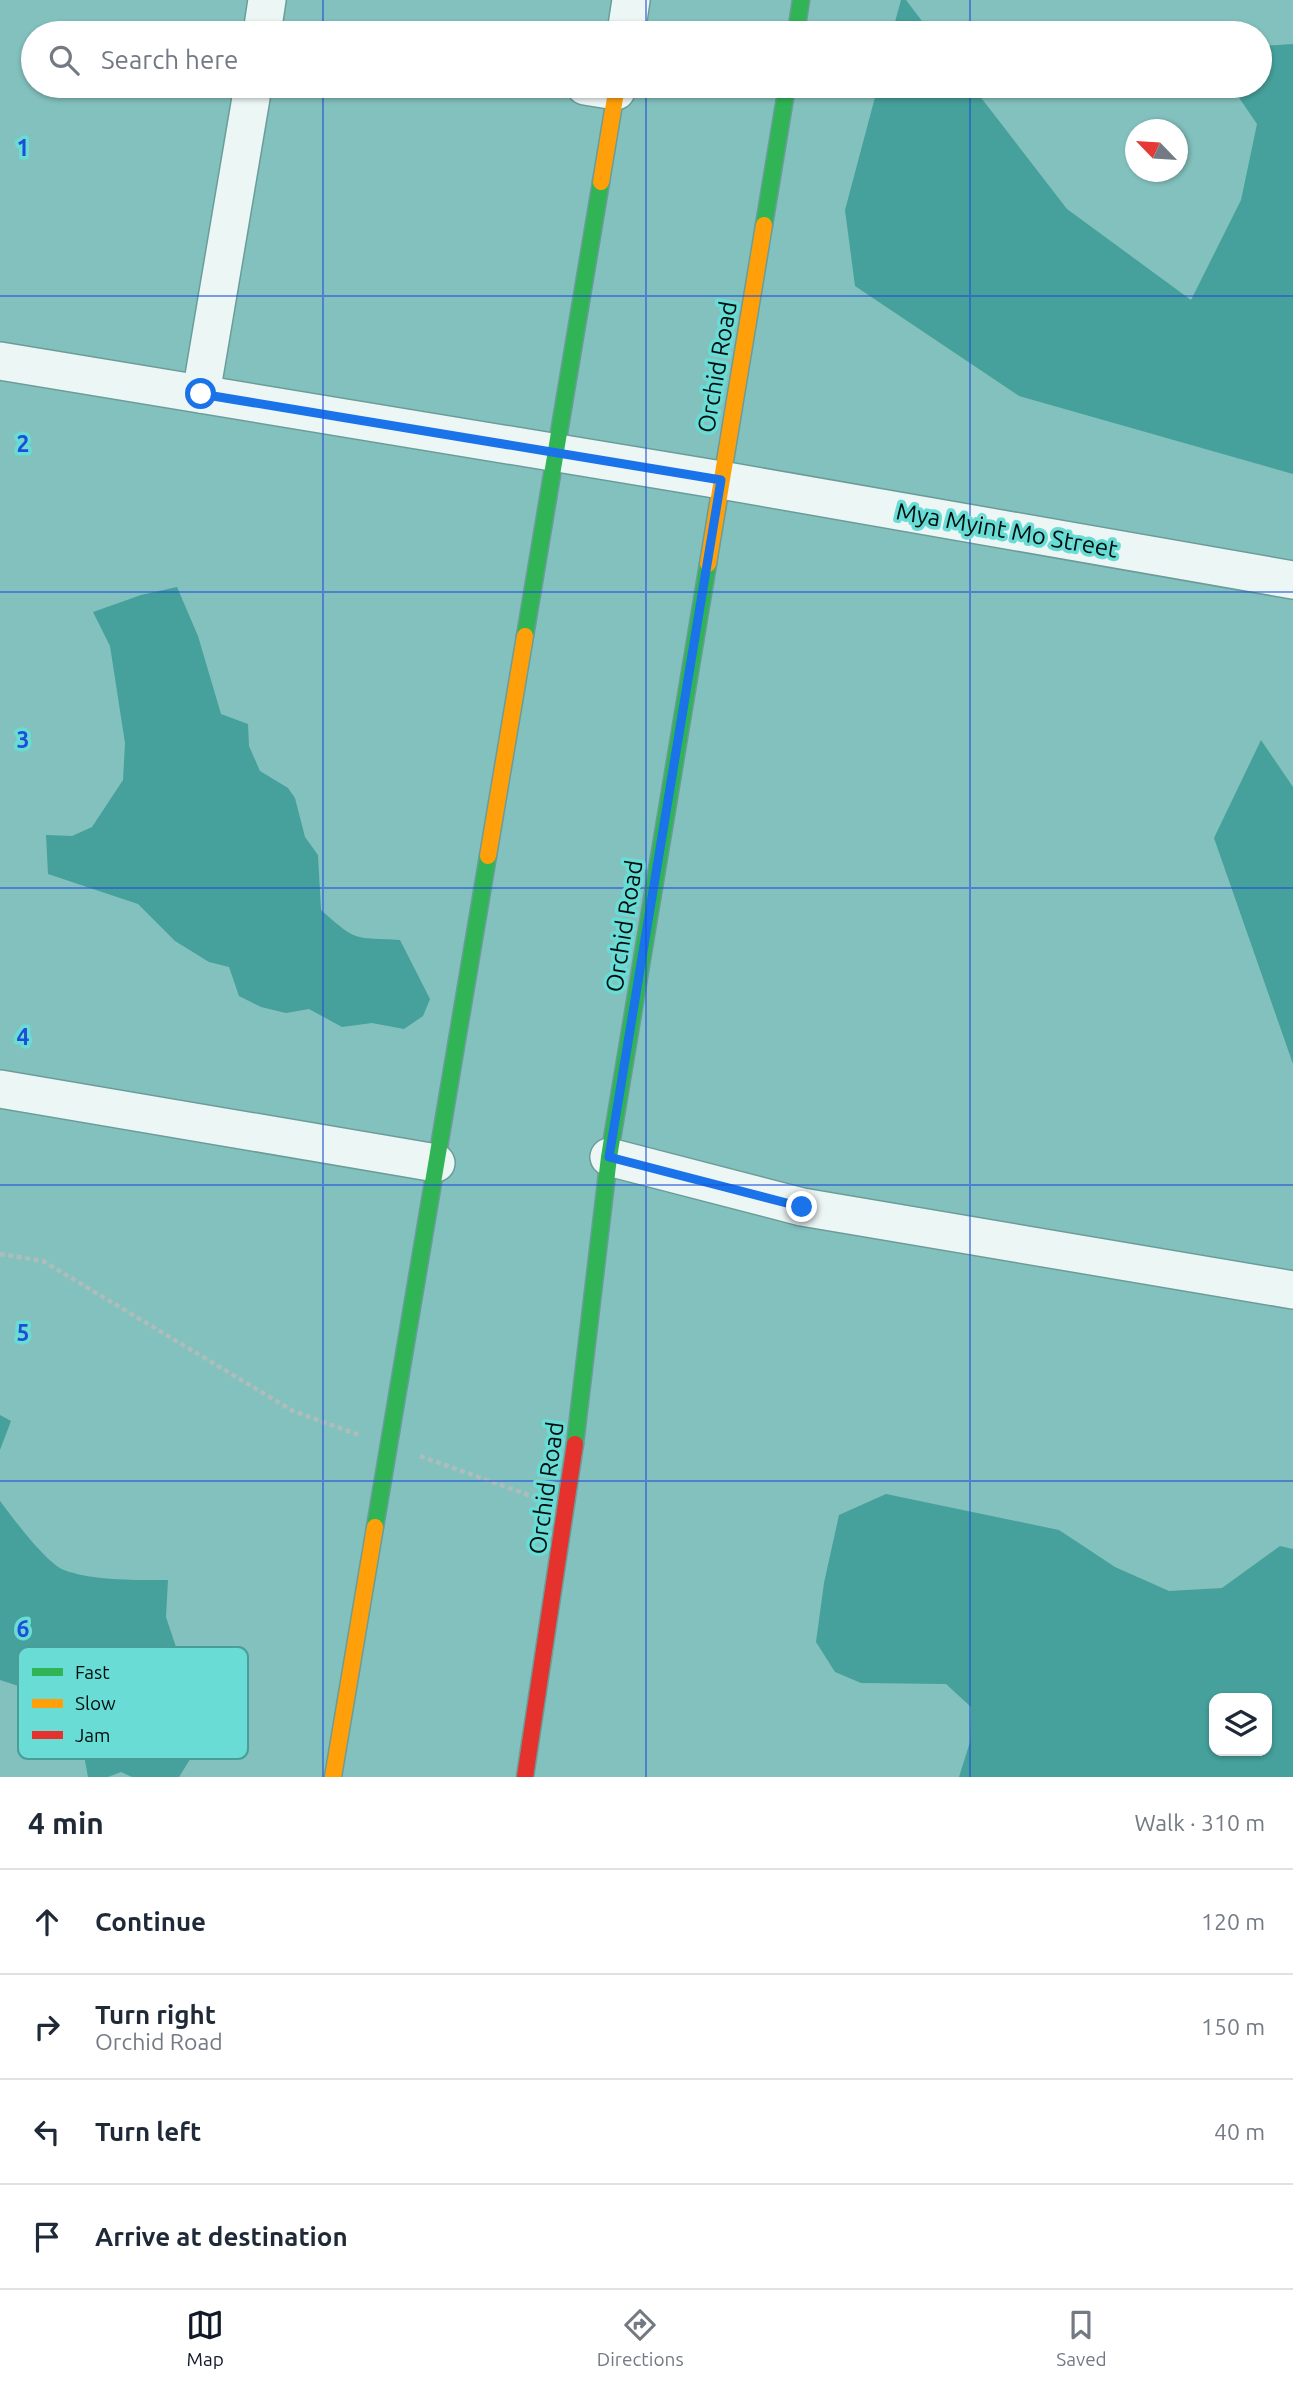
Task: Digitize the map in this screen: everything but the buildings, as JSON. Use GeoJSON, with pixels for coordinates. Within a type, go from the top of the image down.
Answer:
{"type":"FeatureCollection","features":[{"type":"Feature","properties":{"kind":"main road"},"geometry":{"type":"LineString","coordinates":[[798,21],[801,0]]}},
{"type":"Feature","properties":{"kind":"main road"},"geometry":{"type":"LineString","coordinates":[[333,1777],[556,453],[604,98]]}},
{"type":"Feature","properties":{"kind":"main road","name":"Orchid Road"},"geometry":{"type":"LineString","coordinates":[[525,1777],[567,1509],[609,1157],[785,98]]}},
{"type":"Feature","properties":{"kind":"street"},"geometry":{"type":"LineString","coordinates":[[264,21],[267,0]]}},
{"type":"Feature","properties":{"kind":"street"},"geometry":{"type":"LineString","coordinates":[[628,21],[631,0]]}},
{"type":"Feature","properties":{"kind":"street"},"geometry":{"type":"LineString","coordinates":[[201,394],[251,98]]}},
{"type":"Feature","properties":{"kind":"street","name":"Mya Myint Mo Street"},"geometry":{"type":"LineString","coordinates":[[0,361],[721,480],[1293,580]]}},
{"type":"Feature","properties":{"kind":"street"},"geometry":{"type":"LineString","coordinates":[[0,1089],[436,1163]]}},
{"type":"Feature","properties":{"kind":"street"},"geometry":{"type":"LineString","coordinates":[[609,1157],[802,1207],[1293,1290]]}},
{"type":"Feature","properties":{"kind":"path"},"geometry":{"type":"LineString","coordinates":[[0,1254],[43,1261],[293,1411],[371,1439]]}},
{"type":"Feature","properties":{"kind":"path"},"geometry":{"type":"LineString","coordinates":[[410,1453],[567,1509]]}},
{"type":"Feature","properties":{"kind":"water"},"geometry":{"type":"Polygon","coordinates":[[[901,0],[906,0],[922,21],[895,21],[901,0]]]}},
{"type":"Feature","properties":{"kind":"water"},"geometry":{"type":"Polygon","coordinates":[[[1293,44],[1293,474],[1019,396],[855,286],[845,210],[875,98],[981,98],[1067,209],[1191,300],[1241,200],[1257,124],[1239,98],[1272,98],[1272,45],[1293,44]]]}},
{"type":"Feature","properties":{"kind":"water"},"geometry":{"type":"Polygon","coordinates":[[[177,587],[198,636],[221,714],[248,724],[249,746],[260,771],[288,788],[295,798],[305,837],[318,855],[321,910],[342,928],[357,936],[400,940],[430,999],[423,1016],[404,1029],[372,1023],[342,1027],[309,1009],[286,1013],[261,1007],[239,996],[229,967],[209,962],[175,941],[138,904],[48,874],[46,835],[72,836],[92,827],[123,780],[125,743],[110,646],[93,612],[141,595],[177,587]]]}},
{"type":"Feature","properties":{"kind":"water"},"geometry":{"type":"Polygon","coordinates":[[[1261,740],[1293,787],[1293,1064],[1214,838],[1261,740]]]}},
{"type":"Feature","properties":{"kind":"water"},"geometry":{"type":"Polygon","coordinates":[[[0,1415],[11,1421],[0,1450],[0,1415]]]}},
{"type":"Feature","properties":{"kind":"water"},"geometry":{"type":"Polygon","coordinates":[[[886,1494],[1059,1530],[1115,1567],[1169,1591],[1222,1588],[1280,1546],[1293,1549],[1293,1777],[959,1777],[970,1742],[971,1707],[946,1684],[861,1683],[835,1672],[816,1642],[824,1583],[839,1515],[886,1494]]]}},
{"type":"Feature","properties":{"kind":"water"},"geometry":{"type":"Polygon","coordinates":[[[0,1501],[48,1559],[64,1570],[101,1578],[168,1580],[166,1617],[176,1647],[18,1647],[18,1686],[0,1680],[0,1501]]]}},
{"type":"Feature","properties":{"kind":"water"},"geometry":{"type":"Polygon","coordinates":[[[85,1759],[190,1759],[179,1777],[132,1777],[121,1772],[108,1777],[88,1777],[85,1759]]]}},
{"type":"Feature","properties":{"kind":"traffic: fast"},"geometry":{"type":"LineString","coordinates":[[798,21],[801,0]]}},
{"type":"Feature","properties":{"kind":"traffic: fast"},"geometry":{"type":"LineString","coordinates":[[764,225],[785,98]]}},
{"type":"Feature","properties":{"kind":"traffic: fast"},"geometry":{"type":"LineString","coordinates":[[525,636],[601,182]]}},
{"type":"Feature","properties":{"kind":"traffic: fast"},"geometry":{"type":"LineString","coordinates":[[575,1444],[609,1157],[708,564]]}},
{"type":"Feature","properties":{"kind":"traffic: fast"},"geometry":{"type":"LineString","coordinates":[[375,1527],[488,856]]}},
{"type":"Feature","properties":{"kind":"traffic: slow"},"geometry":{"type":"LineString","coordinates":[[601,182],[615,98]]}},
{"type":"Feature","properties":{"kind":"traffic: slow"},"geometry":{"type":"LineString","coordinates":[[708,564],[764,225]]}},
{"type":"Feature","properties":{"kind":"traffic: slow"},"geometry":{"type":"LineString","coordinates":[[488,856],[525,636]]}},
{"type":"Feature","properties":{"kind":"traffic: slow"},"geometry":{"type":"LineString","coordinates":[[333,1777],[375,1527]]}},
{"type":"Feature","properties":{"kind":"traffic: jam"},"geometry":{"type":"LineString","coordinates":[[525,1777],[575,1444]]}},
{"type":"Feature","properties":{"kind":"route"},"geometry":{"type":"LineString","coordinates":[[201,394],[721,480],[609,1157],[802,1207]]}}]}
